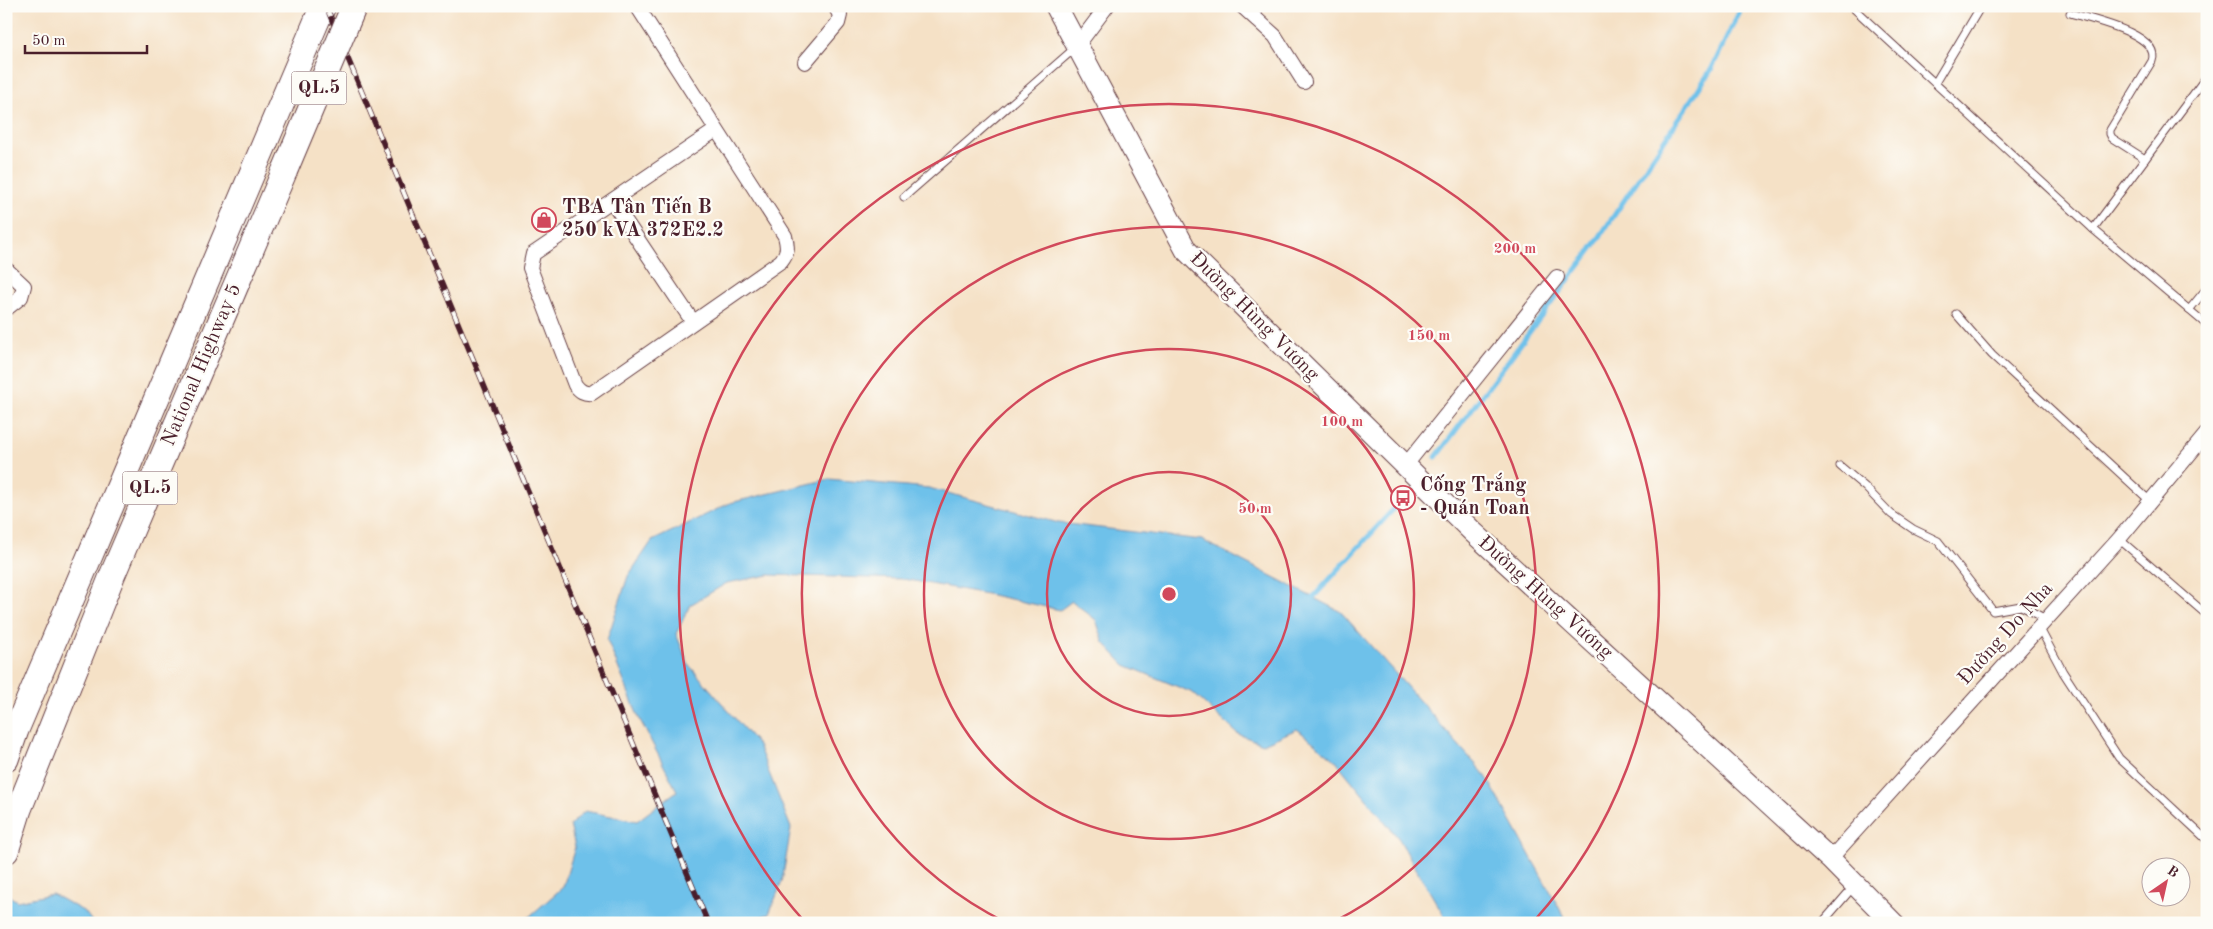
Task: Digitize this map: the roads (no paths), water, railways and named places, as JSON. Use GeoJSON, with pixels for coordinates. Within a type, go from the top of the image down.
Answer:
{"type":"FeatureCollection","features":[{"type":"Feature","properties":{"kind":"highway","name":"National Highway 5"},"geometry":{"type":"LineString","coordinates":[[6,759],[16,730],[323,6]]}},
{"type":"Feature","properties":{"kind":"highway","name":"National Highway 5"},"geometry":{"type":"LineString","coordinates":[[6,851],[19,809],[116,567],[354,6]]}},
{"type":"Feature","properties":{"kind":"main road","name":"Đường Hùng Vương"},"geometry":{"type":"LineString","coordinates":[[1056,6],[1186,250],[1473,532],[1830,859],[1893,923]]}},
{"type":"Feature","properties":{"kind":"street"},"geometry":{"type":"LineString","coordinates":[[637,6],[785,236],[788,246],[786,254],[781,261],[592,393],[586,394],[575,385],[530,268],[530,260],[539,248],[716,130]]}},
{"type":"Feature","properties":{"kind":"street"},"geometry":{"type":"LineString","coordinates":[[805,62],[838,23],[840,15],[835,6]]}},
{"type":"Feature","properties":{"kind":"street"},"geometry":{"type":"LineString","coordinates":[[1077,46],[1107,6]]}},
{"type":"Feature","properties":{"kind":"street"},"geometry":{"type":"LineString","coordinates":[[1242,6],[1275,36],[1304,82]]}},
{"type":"Feature","properties":{"kind":"street"},"geometry":{"type":"LineString","coordinates":[[612,200],[693,322]]}},
{"type":"Feature","properties":{"kind":"street"},"geometry":{"type":"LineString","coordinates":[[6,269],[24,286],[21,296],[6,309]]}},
{"type":"Feature","properties":{"kind":"street"},"geometry":{"type":"LineString","coordinates":[[1405,466],[1557,277]]}},
{"type":"Feature","properties":{"kind":"street","name":"Đường Do Nha"},"geometry":{"type":"LineString","coordinates":[[1830,859],[2118,539],[2207,433]]}},
{"type":"Feature","properties":{"kind":"lane"},"geometry":{"type":"LineString","coordinates":[[1851,6],[2093,229],[2207,325]]}},
{"type":"Feature","properties":{"kind":"lane"},"geometry":{"type":"LineString","coordinates":[[1935,83],[1982,6]]}},
{"type":"Feature","properties":{"kind":"lane"},"geometry":{"type":"LineString","coordinates":[[2070,13],[2132,32],[2152,49],[2154,55],[2152,62],[2110,130],[2112,138],[2145,159]]}},
{"type":"Feature","properties":{"kind":"lane"},"geometry":{"type":"LineString","coordinates":[[904,197],[1077,46]]}},
{"type":"Feature","properties":{"kind":"lane"},"geometry":{"type":"LineString","coordinates":[[2093,229],[2207,76]]}},
{"type":"Feature","properties":{"kind":"lane"},"geometry":{"type":"LineString","coordinates":[[2189,310],[2207,288]]}},
{"type":"Feature","properties":{"kind":"lane"},"geometry":{"type":"LineString","coordinates":[[1956,314],[2003,366],[2150,501]]}},
{"type":"Feature","properties":{"kind":"lane"},"geometry":{"type":"LineString","coordinates":[[1840,466],[1865,487],[1891,514],[1913,529],[1938,541],[1993,611],[2021,606],[2043,623],[2063,672],[2119,758],[2207,840]]}},
{"type":"Feature","properties":{"kind":"lane"},"geometry":{"type":"LineString","coordinates":[[2118,539],[2207,615]]}},
{"type":"Feature","properties":{"kind":"lane"},"geometry":{"type":"LineString","coordinates":[[1822,923],[1856,884]]}},
{"type":"Feature","properties":{"kind":"water"},"geometry":{"type":"Polygon","coordinates":[[[829,479],[929,488],[1059,523],[1202,540],[1341,612],[1486,776],[1563,915],[1564,923],[1448,923],[1399,839],[1334,759],[1297,729],[1263,744],[1238,734],[1193,693],[1125,665],[1104,643],[1096,620],[1072,601],[1060,610],[992,595],[903,579],[769,575],[727,583],[690,605],[676,634],[689,665],[758,745],[791,828],[782,882],[769,914],[743,923],[522,923],[563,887],[575,847],[570,825],[585,811],[637,821],[677,791],[638,716],[607,640],[628,576],[652,541],[730,503],[829,479]]]}},
{"type":"Feature","properties":{"kind":"water"},"geometry":{"type":"Polygon","coordinates":[[[6,894],[17,901],[52,894],[85,912],[93,923],[6,923],[6,894]]]}},
{"type":"Feature","properties":{"kind":"waterway"},"geometry":{"type":"LineString","coordinates":[[1436,457],[1591,250],[1711,70],[1742,6]]}},
{"type":"Feature","properties":{"kind":"waterway"},"geometry":{"type":"LineString","coordinates":[[1309,602],[1398,504]]}},
{"type":"Feature","properties":{"kind":"railway"},"geometry":{"type":"LineString","coordinates":[[326,6],[708,923]]}},
{"type":"Feature","properties":{"kind":"place","name":"TBA Tân Tiến B 250 kVA 372E2.2"},"geometry":{"type":"Point","coordinates":[544,220]}},
{"type":"Feature","properties":{"kind":"place","name":"Cống Trắng - Quán Toan"},"geometry":{"type":"Point","coordinates":[1403,498]}}]}
